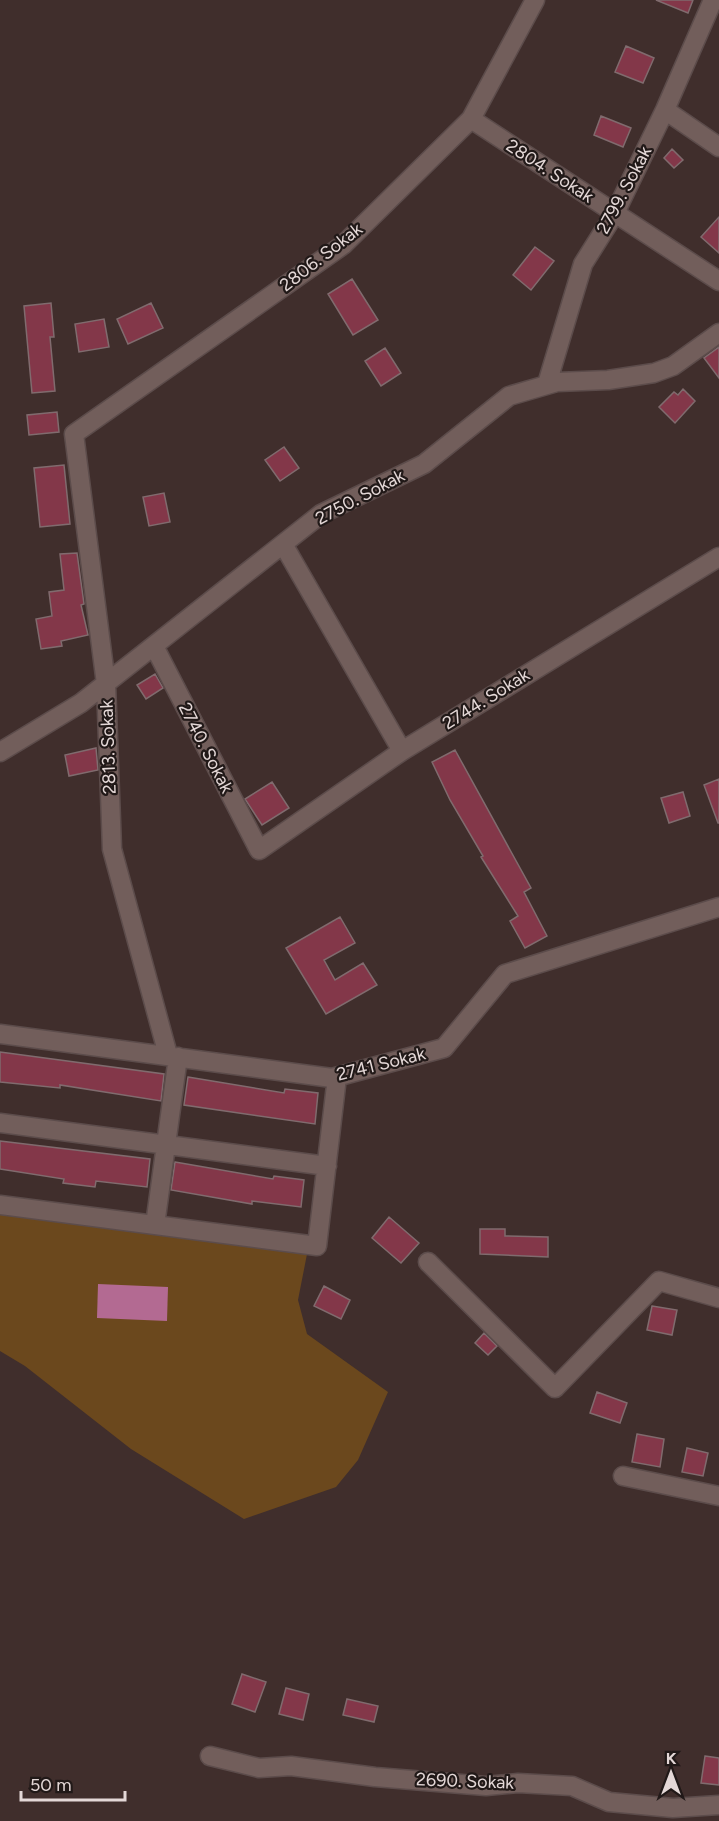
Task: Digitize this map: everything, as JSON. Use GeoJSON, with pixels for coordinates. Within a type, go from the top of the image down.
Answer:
{"type":"FeatureCollection","features":[{"type":"Feature","properties":{"kind":"street","name":"2806. Sokak"},"geometry":{"type":"LineString","coordinates":[[74,434],[343,245],[471,119],[535,0]]}},
{"type":"Feature","properties":{"kind":"street","name":"2799. Sokak"},"geometry":{"type":"LineString","coordinates":[[547,384],[583,264],[615,213],[665,110],[713,0]]}},
{"type":"Feature","properties":{"kind":"street"},"geometry":{"type":"LineString","coordinates":[[665,110],[719,147]]}},
{"type":"Feature","properties":{"kind":"street","name":"2804. Sokak"},"geometry":{"type":"LineString","coordinates":[[471,119],[719,281]]}},
{"type":"Feature","properties":{"kind":"street","name":"2750. Sokak"},"geometry":{"type":"LineString","coordinates":[[0,752],[81,703],[321,513],[424,464],[509,396],[547,384],[608,380],[654,373],[673,366],[719,333]]}},
{"type":"Feature","properties":{"kind":"street","name":"2813. Sokak"},"geometry":{"type":"LineString","coordinates":[[74,434],[106,684],[112,849],[173,1056]]}},
{"type":"Feature","properties":{"kind":"street"},"geometry":{"type":"LineString","coordinates":[[283,544],[402,751]]}},
{"type":"Feature","properties":{"kind":"street","name":"2744. Sokak"},"geometry":{"type":"LineString","coordinates":[[259,850],[402,751],[719,556]]}},
{"type":"Feature","properties":{"kind":"street","name":"2740. Sokak"},"geometry":{"type":"LineString","coordinates":[[154,646],[259,850]]}},
{"type":"Feature","properties":{"kind":"street","name":"2741 Sokak"},"geometry":{"type":"LineString","coordinates":[[0,1034],[337,1077],[444,1048],[505,975],[719,907]]}},
{"type":"Feature","properties":{"kind":"street"},"geometry":{"type":"LineString","coordinates":[[155,1225],[173,1056]]}},
{"type":"Feature","properties":{"kind":"street"},"geometry":{"type":"LineString","coordinates":[[0,1205],[317,1246],[337,1077]]}},
{"type":"Feature","properties":{"kind":"street"},"geometry":{"type":"LineString","coordinates":[[0,1123],[327,1166]]}},
{"type":"Feature","properties":{"kind":"street"},"geometry":{"type":"LineString","coordinates":[[428,1262],[555,1388],[659,1281],[719,1298]]}},
{"type":"Feature","properties":{"kind":"street"},"geometry":{"type":"LineString","coordinates":[[624,1476],[719,1496]]}},
{"type":"Feature","properties":{"kind":"street","name":"2690. Sokak"},"geometry":{"type":"LineString","coordinates":[[210,1756],[259,1768],[291,1766],[375,1777],[486,1786],[518,1783],[572,1786],[609,1802],[673,1808],[719,1805]]}},
{"type":"Feature","properties":{"kind":"shaded area"},"geometry":{"type":"Polygon","coordinates":[[[0,1212],[308,1249],[298,1300],[307,1334],[388,1392],[358,1460],[336,1487],[244,1519],[131,1449],[25,1366],[0,1351],[0,1212]]]}},
{"type":"Feature","properties":{"kind":"shaded area"},"geometry":{"type":"Polygon","coordinates":[[[98,1284],[168,1287],[167,1321],[97,1318],[98,1284]]]}},
{"type":"Feature","properties":{"kind":"building"},"geometry":{"type":"Polygon","coordinates":[[[656,0],[693,0],[688,13],[656,0]]]}},
{"type":"Feature","properties":{"kind":"building"},"geometry":{"type":"Polygon","coordinates":[[[626,46],[654,58],[643,83],[615,72],[626,46]]]}},
{"type":"Feature","properties":{"kind":"building"},"geometry":{"type":"Polygon","coordinates":[[[601,116],[631,128],[623,147],[594,135],[601,116]]]}},
{"type":"Feature","properties":{"kind":"building"},"geometry":{"type":"Polygon","coordinates":[[[672,149],[683,160],[674,168],[664,158],[672,149]]]}},
{"type":"Feature","properties":{"kind":"building"},"geometry":{"type":"Polygon","coordinates":[[[719,217],[719,253],[701,237],[719,217]]]}},
{"type":"Feature","properties":{"kind":"building"},"geometry":{"type":"Polygon","coordinates":[[[535,247],[554,261],[531,290],[513,275],[535,247]]]}},
{"type":"Feature","properties":{"kind":"building"},"geometry":{"type":"Polygon","coordinates":[[[352,279],[378,320],[353,335],[328,294],[352,279]]]}},
{"type":"Feature","properties":{"kind":"building"},"geometry":{"type":"Polygon","coordinates":[[[51,303],[54,337],[50,337],[55,391],[32,393],[24,306],[51,303]]]}},
{"type":"Feature","properties":{"kind":"building"},"geometry":{"type":"Polygon","coordinates":[[[151,303],[163,328],[128,344],[117,319],[151,303]]]}},
{"type":"Feature","properties":{"kind":"building"},"geometry":{"type":"Polygon","coordinates":[[[104,319],[109,347],[79,352],[75,324],[104,319]]]}},
{"type":"Feature","properties":{"kind":"building"},"geometry":{"type":"Polygon","coordinates":[[[719,347],[719,378],[704,358],[719,347]]]}},
{"type":"Feature","properties":{"kind":"building"},"geometry":{"type":"Polygon","coordinates":[[[385,348],[401,373],[381,386],[365,361],[385,348]]]}},
{"type":"Feature","properties":{"kind":"building"},"geometry":{"type":"Polygon","coordinates":[[[683,389],[695,401],[675,423],[659,407],[674,392],[678,395],[683,389]]]}},
{"type":"Feature","properties":{"kind":"building"},"geometry":{"type":"Polygon","coordinates":[[[57,412],[59,432],[29,435],[27,415],[57,412]]]}},
{"type":"Feature","properties":{"kind":"building"},"geometry":{"type":"Polygon","coordinates":[[[284,447],[299,468],[280,481],[265,460],[284,447]]]}},
{"type":"Feature","properties":{"kind":"building"},"geometry":{"type":"Polygon","coordinates":[[[64,465],[70,524],[40,527],[34,468],[64,465]]]}},
{"type":"Feature","properties":{"kind":"building"},"geometry":{"type":"Polygon","coordinates":[[[164,493],[170,522],[149,526],[143,497],[164,493]]]}},
{"type":"Feature","properties":{"kind":"building"},"geometry":{"type":"Polygon","coordinates":[[[77,553],[84,604],[81,605],[88,635],[61,641],[62,646],[41,649],[36,619],[52,616],[49,592],[64,590],[60,554],[77,553]]]}},
{"type":"Feature","properties":{"kind":"building"},"geometry":{"type":"Polygon","coordinates":[[[155,674],[163,688],[146,699],[137,685],[155,674]]]}},
{"type":"Feature","properties":{"kind":"building"},"geometry":{"type":"Polygon","coordinates":[[[96,748],[98,770],[69,776],[65,755],[96,748]]]}},
{"type":"Feature","properties":{"kind":"building"},"geometry":{"type":"Polygon","coordinates":[[[455,750],[531,888],[524,892],[547,936],[525,948],[510,921],[518,916],[481,857],[483,856],[450,800],[432,762],[455,750]]]}},
{"type":"Feature","properties":{"kind":"building"},"geometry":{"type":"Polygon","coordinates":[[[719,779],[719,823],[718,823],[704,785],[719,779]]]}},
{"type":"Feature","properties":{"kind":"building"},"geometry":{"type":"Polygon","coordinates":[[[272,782],[289,808],[262,825],[245,799],[272,782]]]}},
{"type":"Feature","properties":{"kind":"building"},"geometry":{"type":"Polygon","coordinates":[[[683,792],[690,816],[669,823],[661,798],[683,792]]]}},
{"type":"Feature","properties":{"kind":"building"},"geometry":{"type":"Polygon","coordinates":[[[340,917],[355,943],[324,960],[335,980],[363,963],[377,985],[326,1014],[286,948],[340,917]]]}},
{"type":"Feature","properties":{"kind":"building"},"geometry":{"type":"Polygon","coordinates":[[[0,1052],[164,1074],[161,1101],[60,1085],[60,1088],[0,1082],[0,1052]]]}},
{"type":"Feature","properties":{"kind":"building"},"geometry":{"type":"Polygon","coordinates":[[[188,1077],[284,1093],[285,1089],[318,1093],[315,1124],[184,1105],[188,1077]]]}},
{"type":"Feature","properties":{"kind":"building"},"geometry":{"type":"Polygon","coordinates":[[[0,1141],[150,1159],[147,1187],[96,1181],[95,1187],[63,1183],[64,1179],[0,1169],[0,1141]]]}},
{"type":"Feature","properties":{"kind":"building"},"geometry":{"type":"Polygon","coordinates":[[[175,1162],[273,1179],[274,1176],[304,1180],[301,1207],[252,1201],[252,1204],[171,1190],[175,1162]]]}},
{"type":"Feature","properties":{"kind":"building"},"geometry":{"type":"Polygon","coordinates":[[[389,1217],[419,1243],[401,1263],[372,1238],[389,1217]]]}},
{"type":"Feature","properties":{"kind":"building"},"geometry":{"type":"Polygon","coordinates":[[[480,1229],[505,1229],[505,1236],[548,1237],[548,1257],[480,1254],[480,1229]]]}},
{"type":"Feature","properties":{"kind":"building"},"geometry":{"type":"Polygon","coordinates":[[[324,1286],[350,1300],[341,1319],[314,1306],[324,1286]]]}},
{"type":"Feature","properties":{"kind":"building"},"geometry":{"type":"Polygon","coordinates":[[[652,1306],[677,1310],[672,1335],[647,1330],[652,1306]]]}},
{"type":"Feature","properties":{"kind":"building"},"geometry":{"type":"Polygon","coordinates":[[[484,1333],[497,1346],[488,1355],[475,1343],[484,1333]]]}},
{"type":"Feature","properties":{"kind":"building"},"geometry":{"type":"Polygon","coordinates":[[[597,1392],[627,1403],[620,1423],[590,1413],[597,1392]]]}},
{"type":"Feature","properties":{"kind":"building"},"geometry":{"type":"Polygon","coordinates":[[[637,1434],[664,1439],[660,1467],[632,1462],[637,1434]]]}},
{"type":"Feature","properties":{"kind":"building"},"geometry":{"type":"Polygon","coordinates":[[[687,1448],[708,1453],[703,1476],[682,1472],[687,1448]]]}},
{"type":"Feature","properties":{"kind":"building"},"geometry":{"type":"Polygon","coordinates":[[[242,1674],[266,1682],[255,1712],[232,1704],[242,1674]]]}},
{"type":"Feature","properties":{"kind":"building"},"geometry":{"type":"Polygon","coordinates":[[[286,1688],[309,1694],[303,1720],[279,1714],[286,1688]]]}},
{"type":"Feature","properties":{"kind":"building"},"geometry":{"type":"Polygon","coordinates":[[[347,1699],[378,1706],[374,1722],[343,1715],[347,1699]]]}},
{"type":"Feature","properties":{"kind":"building"},"geometry":{"type":"Polygon","coordinates":[[[705,1756],[719,1758],[719,1785],[701,1783],[705,1756]]]}}]}
